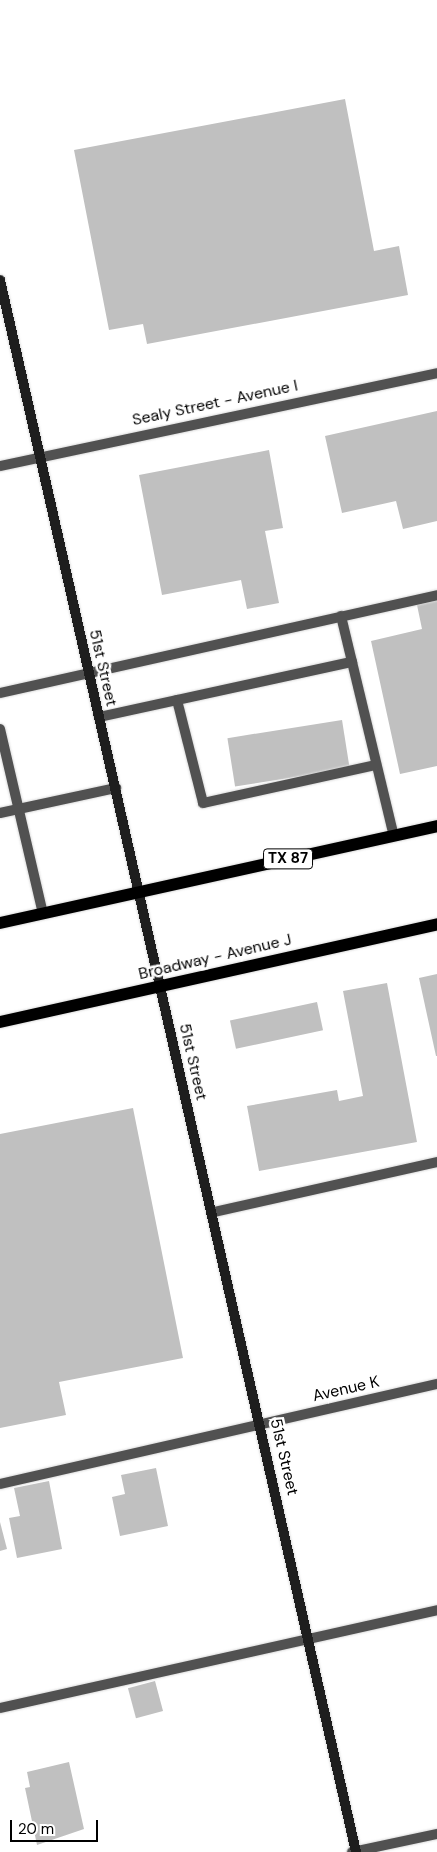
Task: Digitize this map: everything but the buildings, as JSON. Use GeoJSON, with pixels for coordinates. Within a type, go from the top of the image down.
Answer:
{"type":"FeatureCollection","features":[{"type":"Feature","properties":{"kind":"main road","name":"TX 87"},"geometry":{"type":"LineString","coordinates":[[0,923],[437,826]]}},
{"type":"Feature","properties":{"kind":"main road","name":"Broadway - Avenue J"},"geometry":{"type":"LineString","coordinates":[[0,1022],[437,924]]}},
{"type":"Feature","properties":{"kind":"street","name":"51st Street"},"geometry":{"type":"LineString","coordinates":[[0,280],[160,986],[262,1424],[310,1638],[354,1852]]}},
{"type":"Feature","properties":{"kind":"street","name":"Sealy Street - Avenue I"},"geometry":{"type":"LineString","coordinates":[[0,466],[437,372]]}},
{"type":"Feature","properties":{"kind":"street"},"geometry":{"type":"LineString","coordinates":[[0,692],[437,595]]}},
{"type":"Feature","properties":{"kind":"street"},"geometry":{"type":"LineString","coordinates":[[341,616],[394,836]]}},
{"type":"Feature","properties":{"kind":"street"},"geometry":{"type":"LineString","coordinates":[[99,717],[352,662]]}},
{"type":"Feature","properties":{"kind":"street"},"geometry":{"type":"LineString","coordinates":[[178,700],[203,803],[376,764]]}},
{"type":"Feature","properties":{"kind":"street"},"geometry":{"type":"LineString","coordinates":[[0,729],[42,914]]}},
{"type":"Feature","properties":{"kind":"street"},"geometry":{"type":"LineString","coordinates":[[0,813],[116,788]]}},
{"type":"Feature","properties":{"kind":"street"},"geometry":{"type":"LineString","coordinates":[[214,1212],[437,1162]]}},
{"type":"Feature","properties":{"kind":"street","name":"Avenue K"},"geometry":{"type":"LineString","coordinates":[[0,1484],[437,1384]]}},
{"type":"Feature","properties":{"kind":"street"},"geometry":{"type":"LineString","coordinates":[[0,1708],[437,1610]]}},
{"type":"Feature","properties":{"kind":"street"},"geometry":{"type":"LineString","coordinates":[[354,1852],[437,1834]]}}]}
